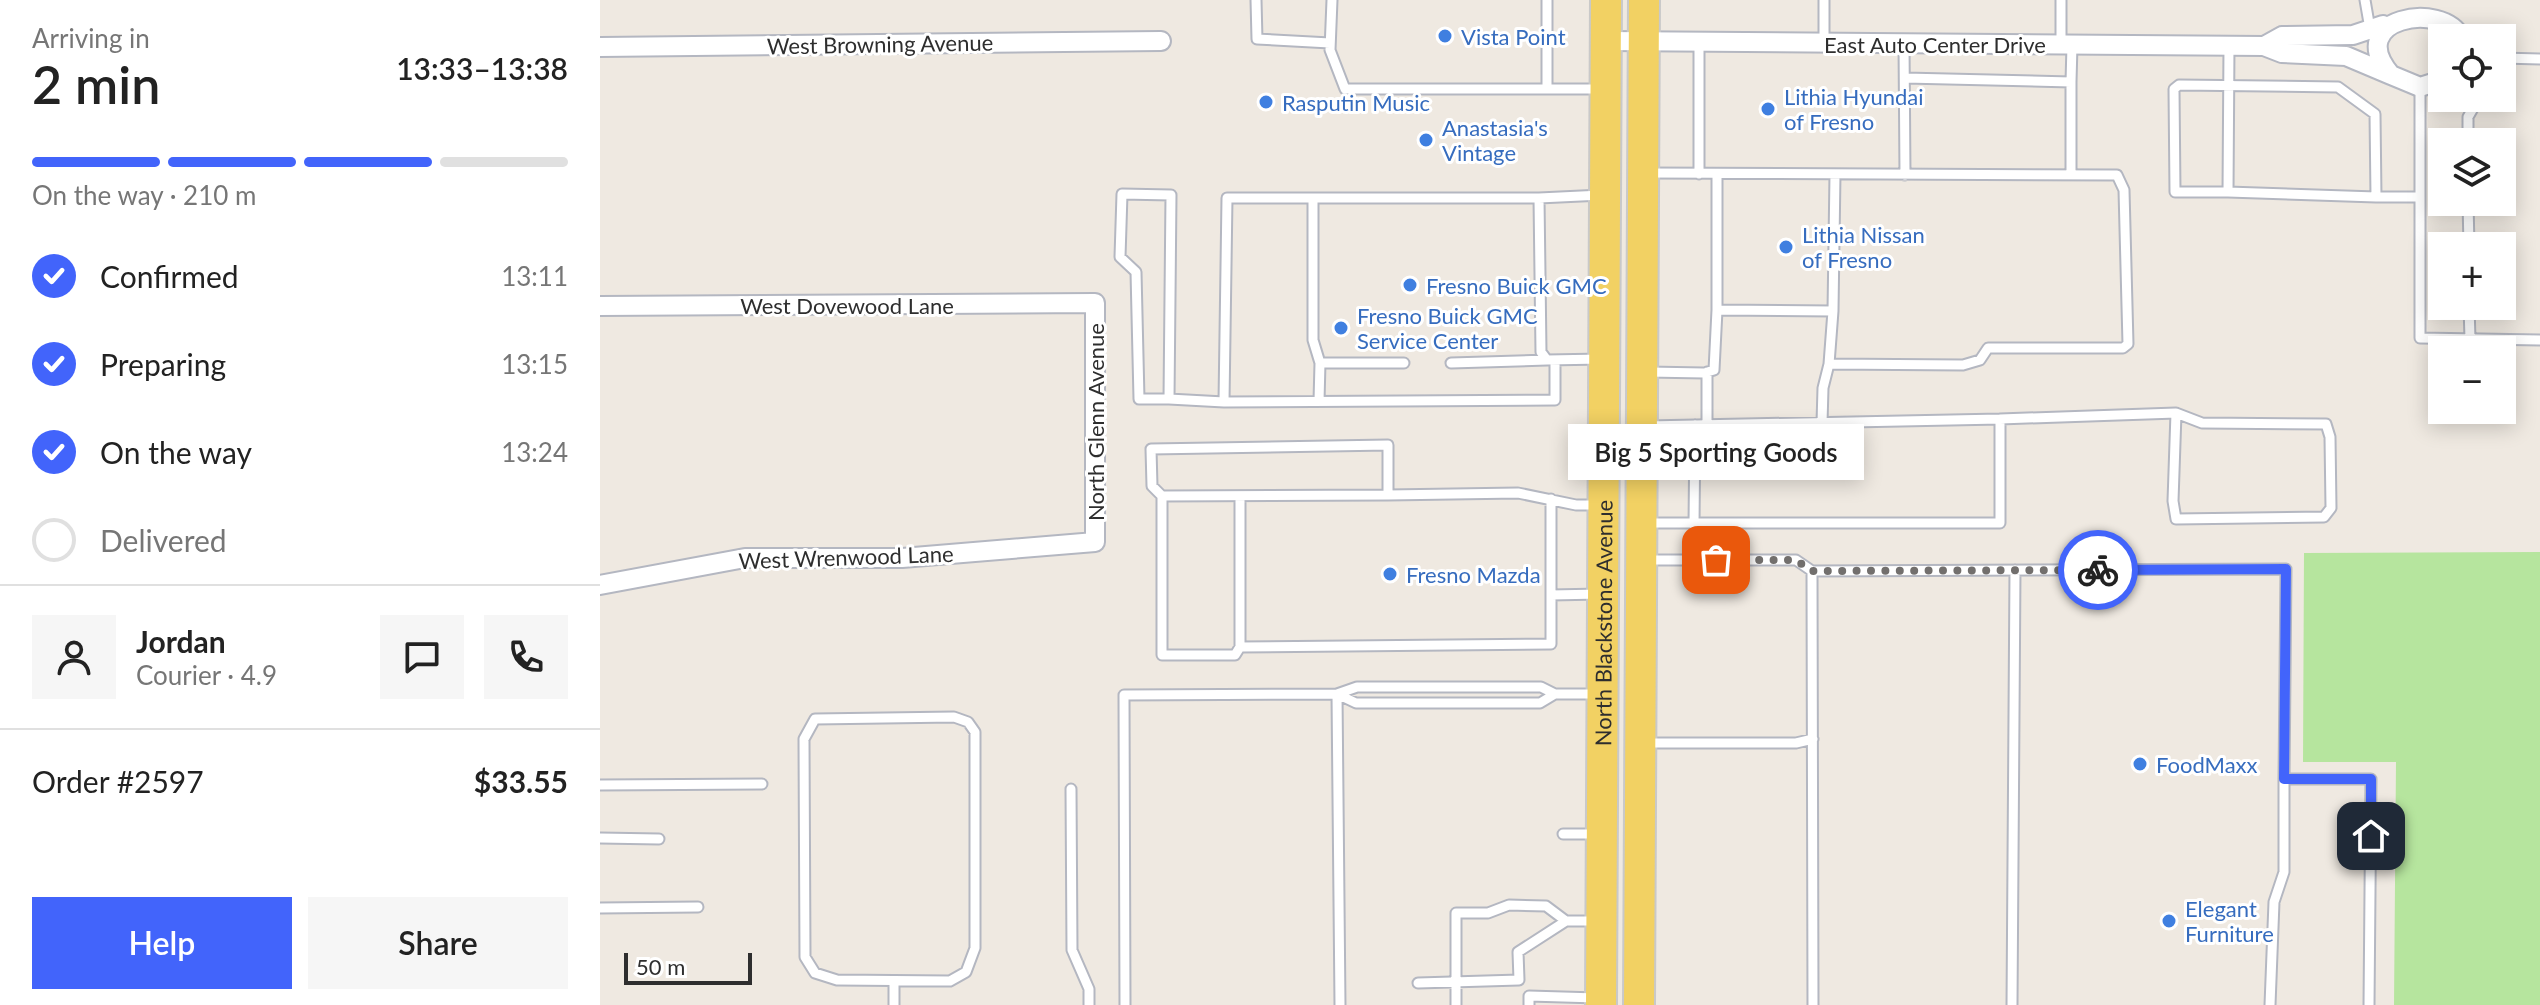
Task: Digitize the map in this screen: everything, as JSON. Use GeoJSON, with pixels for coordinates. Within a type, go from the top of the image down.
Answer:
{"type":"FeatureCollection","features":[{"type":"Feature","properties":{"kind":"main road","name":"North Blackstone Avenue"},"geometry":{"type":"LineString","coordinates":[[1601,1001],[1606,0]]}},
{"type":"Feature","properties":{"kind":"main road","name":"North Blackstone Avenue"},"geometry":{"type":"LineString","coordinates":[[1639,1005],[1644,0]]}},
{"type":"Feature","properties":{"kind":"street"},"geometry":{"type":"LineString","coordinates":[[2391,75],[2378,49],[2377,27],[2392,13],[2409,2],[2429,4],[2441,9],[2454,24]]}},
{"type":"Feature","properties":{"kind":"street","name":"East Auto Center Drive"},"geometry":{"type":"LineString","coordinates":[[2264,46],[2282,36],[2343,37],[2377,27]]}},
{"type":"Feature","properties":{"kind":"street","name":"West Browning Avenue"},"geometry":{"type":"LineString","coordinates":[[600,47],[1161,41]]}},
{"type":"Feature","properties":{"kind":"street","name":"East Auto Center Drive"},"geometry":{"type":"LineString","coordinates":[[1606,41],[2264,46],[2282,53],[2346,56],[2420,87]]}},
{"type":"Feature","properties":{"kind":"street"},"geometry":{"type":"LineString","coordinates":[[2420,87],[2428,84]]}},
{"type":"Feature","properties":{"kind":"street","name":"West Dovewood Lane"},"geometry":{"type":"LineString","coordinates":[[600,306],[1095,303]]}},
{"type":"Feature","properties":{"kind":"street","name":"North Glenn Avenue"},"geometry":{"type":"LineString","coordinates":[[1095,303],[1095,542]]}},
{"type":"Feature","properties":{"kind":"street","name":"West Wrenwood Lane"},"geometry":{"type":"LineString","coordinates":[[600,585],[745,558],[902,558],[1095,542]]}},
{"type":"Feature","properties":{"kind":"lane"},"geometry":{"type":"LineString","coordinates":[[1256,0],[1257,39],[1330,43]]}},
{"type":"Feature","properties":{"kind":"lane"},"geometry":{"type":"LineString","coordinates":[[1332,0],[1330,43],[1345,89],[1606,89]]}},
{"type":"Feature","properties":{"kind":"lane"},"geometry":{"type":"LineString","coordinates":[[1547,0],[1547,89]]}},
{"type":"Feature","properties":{"kind":"lane"},"geometry":{"type":"LineString","coordinates":[[1824,0],[1824,43]]}},
{"type":"Feature","properties":{"kind":"lane"},"geometry":{"type":"LineString","coordinates":[[2061,0],[2071,82],[2071,175]]}},
{"type":"Feature","properties":{"kind":"lane"},"geometry":{"type":"LineString","coordinates":[[2365,0],[2377,27]]}},
{"type":"Feature","properties":{"kind":"lane"},"geometry":{"type":"LineString","coordinates":[[1699,42],[1699,174]]}},
{"type":"Feature","properties":{"kind":"lane"},"geometry":{"type":"LineString","coordinates":[[1904,44],[1905,175]]}},
{"type":"Feature","properties":{"kind":"lane"},"geometry":{"type":"LineString","coordinates":[[2228,192],[2229,46]]}},
{"type":"Feature","properties":{"kind":"lane"},"geometry":{"type":"LineString","coordinates":[[2516,58],[2540,59]]}},
{"type":"Feature","properties":{"kind":"lane"},"geometry":{"type":"LineString","coordinates":[[1905,78],[2071,82]]}},
{"type":"Feature","properties":{"kind":"lane"},"geometry":{"type":"LineString","coordinates":[[2376,197],[2375,114],[2338,87],[2179,85],[2174,89],[2175,192],[2228,192],[2376,197],[2420,197]]}},
{"type":"Feature","properties":{"kind":"lane"},"geometry":{"type":"LineString","coordinates":[[2420,87],[2420,338],[2428,338]]}},
{"type":"Feature","properties":{"kind":"lane"},"geometry":{"type":"LineString","coordinates":[[1643,173],[2117,175],[2124,190],[2128,344],[2123,348],[1988,348],[1980,360],[1963,365],[1829,364]]}},
{"type":"Feature","properties":{"kind":"lane"},"geometry":{"type":"LineString","coordinates":[[1642,372],[1714,370],[1717,174]]}},
{"type":"Feature","properties":{"kind":"lane"},"geometry":{"type":"LineString","coordinates":[[1822,423],[1823,388],[1829,364],[1833,311],[1835,174]]}},
{"type":"Feature","properties":{"kind":"lane"},"geometry":{"type":"LineString","coordinates":[[1169,399],[1171,195],[1122,194],[1120,257],[1136,272],[1139,399],[1224,402],[1555,400],[1551,360],[1541,352],[1539,198]]}},
{"type":"Feature","properties":{"kind":"lane"},"geometry":{"type":"LineString","coordinates":[[1224,402],[1227,198],[1539,198],[1605,195]]}},
{"type":"Feature","properties":{"kind":"lane"},"geometry":{"type":"LineString","coordinates":[[1313,198],[1313,340],[1320,363],[1319,401]]}},
{"type":"Feature","properties":{"kind":"lane"},"geometry":{"type":"LineString","coordinates":[[1717,310],[1833,311]]}},
{"type":"Feature","properties":{"kind":"lane"},"geometry":{"type":"LineString","coordinates":[[2516,340],[2540,340]]}},
{"type":"Feature","properties":{"kind":"lane"},"geometry":{"type":"LineString","coordinates":[[1451,363],[1604,359]]}},
{"type":"Feature","properties":{"kind":"lane"},"geometry":{"type":"LineString","coordinates":[[1320,363],[1404,363]]}},
{"type":"Feature","properties":{"kind":"lane"},"geometry":{"type":"LineString","coordinates":[[1707,372],[1707,425]]}},
{"type":"Feature","properties":{"kind":"lane"},"geometry":{"type":"LineString","coordinates":[[1642,426],[2176,413],[2202,423],[2326,424],[2330,437],[2331,508],[2324,517],[2176,519],[2173,501],[2176,413]]}},
{"type":"Feature","properties":{"kind":"lane"},"geometry":{"type":"LineString","coordinates":[[1641,523],[2000,523],[2000,419]]}},
{"type":"Feature","properties":{"kind":"lane"},"geometry":{"type":"LineString","coordinates":[[1694,525],[1695,425]]}},
{"type":"Feature","properties":{"kind":"lane"},"geometry":{"type":"LineString","coordinates":[[1388,495],[1388,445],[1151,449],[1152,486],[1162,496],[1388,495],[1518,493],[1576,505],[1604,505]]}},
{"type":"Feature","properties":{"kind":"lane"},"geometry":{"type":"LineString","coordinates":[[1162,496],[1162,655],[1235,655],[1240,647],[1240,496]]}},
{"type":"Feature","properties":{"kind":"lane"},"geometry":{"type":"LineString","coordinates":[[1240,647],[1551,644],[1551,499]]}},
{"type":"Feature","properties":{"kind":"lane"},"geometry":{"type":"LineString","coordinates":[[1641,560],[1796,560],[1812,571],[2286,569],[2284,872],[2274,902],[2270,1005]]}},
{"type":"Feature","properties":{"kind":"lane"},"geometry":{"type":"LineString","coordinates":[[2012,1005],[2015,570]]}},
{"type":"Feature","properties":{"kind":"lane"},"geometry":{"type":"LineString","coordinates":[[1812,571],[1813,1005]]}},
{"type":"Feature","properties":{"kind":"lane"},"geometry":{"type":"LineString","coordinates":[[1551,595],[1603,594]]}},
{"type":"Feature","properties":{"kind":"lane"},"geometry":{"type":"LineString","coordinates":[[1125,1005],[1124,695],[1337,694],[1357,687],[1541,687],[1555,694],[1603,694]]}},
{"type":"Feature","properties":{"kind":"lane"},"geometry":{"type":"LineString","coordinates":[[1337,694],[1356,703],[1540,703],[1555,694]]}},
{"type":"Feature","properties":{"kind":"lane"},"geometry":{"type":"LineString","coordinates":[[1337,694],[1340,1005]]}},
{"type":"Feature","properties":{"kind":"lane"},"geometry":{"type":"LineString","coordinates":[[954,717],[968,722],[975,732],[975,948],[966,972],[950,981],[894,981],[837,980],[815,973],[805,957],[804,739],[815,719],[954,717]]}},
{"type":"Feature","properties":{"kind":"lane"},"geometry":{"type":"LineString","coordinates":[[1640,743],[1796,743],[1813,739]]}},
{"type":"Feature","properties":{"kind":"lane"},"geometry":{"type":"LineString","coordinates":[[2284,779],[2371,779],[2369,1005]]}},
{"type":"Feature","properties":{"kind":"lane"},"geometry":{"type":"LineString","coordinates":[[600,785],[762,784]]}},
{"type":"Feature","properties":{"kind":"lane"},"geometry":{"type":"LineString","coordinates":[[1071,789],[1072,950],[1089,989],[1089,1005]]}},
{"type":"Feature","properties":{"kind":"lane"},"geometry":{"type":"LineString","coordinates":[[1563,834],[1602,834]]}},
{"type":"Feature","properties":{"kind":"lane"},"geometry":{"type":"LineString","coordinates":[[600,838],[659,839]]}},
{"type":"Feature","properties":{"kind":"lane"},"geometry":{"type":"LineString","coordinates":[[1456,1005],[1456,913],[1488,913],[1509,905],[1546,906],[1566,921]]}},
{"type":"Feature","properties":{"kind":"lane"},"geometry":{"type":"LineString","coordinates":[[600,908],[698,907]]}},
{"type":"Feature","properties":{"kind":"lane"},"geometry":{"type":"LineString","coordinates":[[1601,921],[1566,921],[1518,952],[1519,980],[1529,1000],[1601,1001]]}},
{"type":"Feature","properties":{"kind":"lane"},"geometry":{"type":"LineString","coordinates":[[1418,983],[1519,980]]}},
{"type":"Feature","properties":{"kind":"lane"},"geometry":{"type":"LineString","coordinates":[[894,981],[894,1005]]}},
{"type":"Feature","properties":{"kind":"green space"},"geometry":{"type":"Polygon","coordinates":[[[2540,552],[2540,1005],[2394,1005],[2396,762],[2303,762],[2304,553],[2540,552]]]}},
{"type":"Feature","properties":{"kind":"way so far"},"geometry":{"type":"LineString","coordinates":[[1716,560],[1796,560],[1812,571],[2098,570]]}},
{"type":"Feature","properties":{"kind":"place","name":"Vista Point"},"geometry":{"type":"Point","coordinates":[1445,36]}},
{"type":"Feature","properties":{"kind":"place","name":"Rasputin Music"},"geometry":{"type":"Point","coordinates":[1266,102]}},
{"type":"Feature","properties":{"kind":"place","name":"Lithia Hyundai of Fresno"},"geometry":{"type":"Point","coordinates":[1768,109]}},
{"type":"Feature","properties":{"kind":"place","name":"Anastasia's Vintage"},"geometry":{"type":"Point","coordinates":[1426,140]}},
{"type":"Feature","properties":{"kind":"place","name":"Lithia Nissan of Fresno"},"geometry":{"type":"Point","coordinates":[1786,247]}},
{"type":"Feature","properties":{"kind":"place","name":"Fresno Buick GMC"},"geometry":{"type":"Point","coordinates":[1410,285]}},
{"type":"Feature","properties":{"kind":"place","name":"Fresno Buick GMC Service Center"},"geometry":{"type":"Point","coordinates":[1341,328]}},
{"type":"Feature","properties":{"kind":"place","name":"Big 5 Sporting Goods"},"geometry":{"type":"Point","coordinates":[1716,560]}},
{"type":"Feature","properties":{"kind":"place","name":"Fresno Mazda"},"geometry":{"type":"Point","coordinates":[1390,574]}},
{"type":"Feature","properties":{"kind":"place","name":"FoodMaxx"},"geometry":{"type":"Point","coordinates":[2140,764]}},
{"type":"Feature","properties":{"kind":"place","name":"Elegant Furniture"},"geometry":{"type":"Point","coordinates":[2169,921]}},
{"type":"Feature","properties":{"kind":"route"},"geometry":{"type":"LineString","coordinates":[[2098,570],[2286,569],[2284,779],[2371,779],[2371,836]]}}]}
